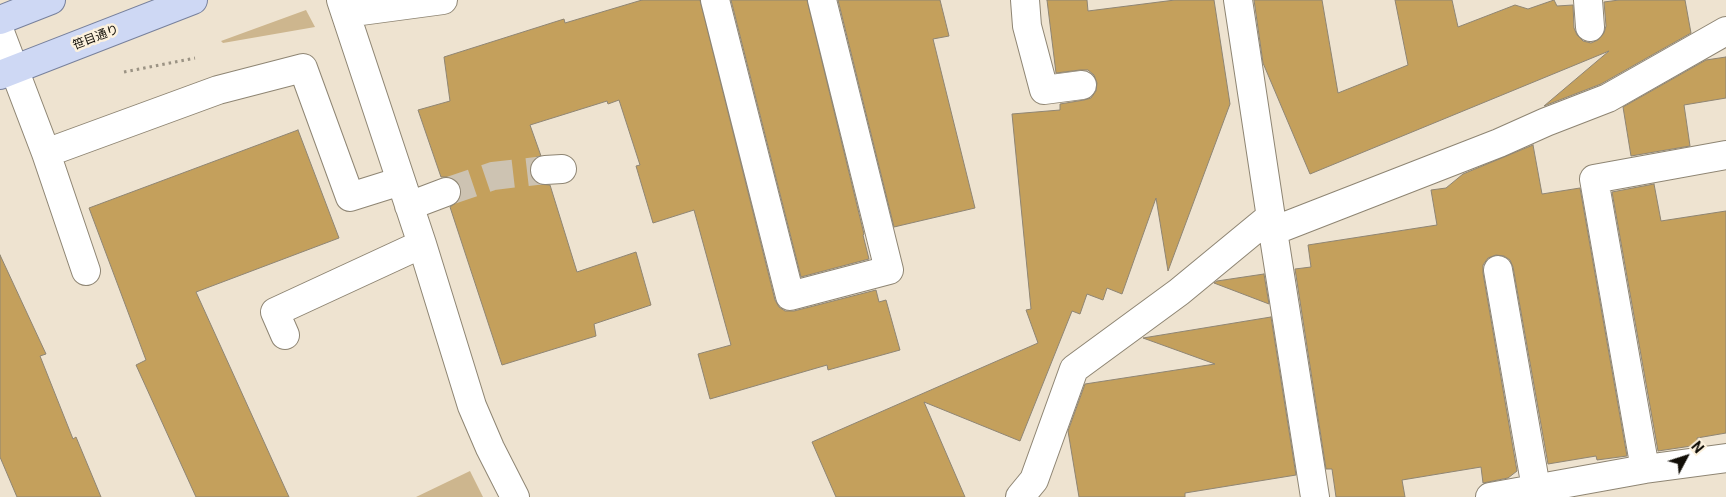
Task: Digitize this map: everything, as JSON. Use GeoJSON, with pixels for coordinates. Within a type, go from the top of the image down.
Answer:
{"type":"FeatureCollection","features":[{"type":"Feature","properties":{"kind":"main road"},"geometry":{"type":"LineString","coordinates":[[0,20],[51,0]]}},
{"type":"Feature","properties":{"kind":"main road","name":"笹目通り"},"geometry":{"type":"LineString","coordinates":[[7,73],[193,0]]}},
{"type":"Feature","properties":{"kind":"street"},"geometry":{"type":"LineString","coordinates":[[443,0],[344,6],[422,244],[472,406],[514,497]]}},
{"type":"Feature","properties":{"kind":"street"},"geometry":{"type":"LineString","coordinates":[[715,0],[790,296],[889,270],[822,0]]}},
{"type":"Feature","properties":{"kind":"street"},"geometry":{"type":"LineString","coordinates":[[1025,0],[1027,26],[1044,90],[1082,85]]}},
{"type":"Feature","properties":{"kind":"street"},"geometry":{"type":"LineString","coordinates":[[1238,0],[1315,497]]}},
{"type":"Feature","properties":{"kind":"street"},"geometry":{"type":"LineString","coordinates":[[1588,0],[1590,27]]}},
{"type":"Feature","properties":{"kind":"street"},"geometry":{"type":"LineString","coordinates":[[1020,497],[1034,480],[1074,369],[1272,224],[1490,147],[1546,122],[1608,98],[1726,31]]}},
{"type":"Feature","properties":{"kind":"street"},"geometry":{"type":"LineString","coordinates":[[0,32],[7,73],[46,153],[86,270]]}},
{"type":"Feature","properties":{"kind":"street"},"geometry":{"type":"LineString","coordinates":[[46,153],[218,90],[303,68],[350,197],[446,192]]}},
{"type":"Feature","properties":{"kind":"street"},"geometry":{"type":"LineString","coordinates":[[1645,469],[1594,179],[1726,155]]}},
{"type":"Feature","properties":{"kind":"street"},"geometry":{"type":"LineString","coordinates":[[285,335],[275,312],[422,244]]}},
{"type":"Feature","properties":{"kind":"street"},"geometry":{"type":"LineString","coordinates":[[1498,270],[1536,488]]}},
{"type":"Feature","properties":{"kind":"street"},"geometry":{"type":"LineString","coordinates":[[1490,497],[1645,469],[1726,458]]}},
{"type":"Feature","properties":{"kind":"shaded area"},"geometry":{"type":"Polygon","coordinates":[[[306,10],[315,27],[223,43],[221,41],[306,10]]]}},
{"type":"Feature","properties":{"kind":"shaded area"},"geometry":{"type":"Polygon","coordinates":[[[470,471],[483,497],[416,497],[470,471]]]}},
{"type":"Feature","properties":{"kind":"building"},"geometry":{"type":"Polygon","coordinates":[[[642,0],[700,0],[775,300],[779,307],[785,311],[794,311],[876,290],[879,302],[886,300],[900,350],[828,370],[827,365],[710,399],[698,354],[731,345],[694,210],[653,223],[636,166],[640,165],[619,100],[608,104],[607,101],[530,125],[541,156],[536,157],[531,163],[530,171],[532,178],[538,184],[550,185],[577,272],[636,252],[651,305],[594,324],[596,336],[502,365],[450,207],[458,201],[461,187],[455,180],[441,177],[418,110],[450,101],[444,57],[564,19],[565,23],[642,0]]]}},
{"type":"Feature","properties":{"kind":"building"},"geometry":{"type":"Polygon","coordinates":[[[731,0],[807,0],[869,259],[801,277],[731,0]]]}},
{"type":"Feature","properties":{"kind":"building"},"geometry":{"type":"Polygon","coordinates":[[[838,0],[940,0],[949,36],[933,39],[975,208],[894,227],[838,0]]]}},
{"type":"Feature","properties":{"kind":"building"},"geometry":{"type":"Polygon","coordinates":[[[1047,0],[1087,0],[1088,11],[1175,0],[1214,0],[1230,104],[1168,271],[1156,198],[1122,294],[1107,288],[1103,300],[1087,294],[1080,314],[1072,311],[1020,441],[924,402],[965,497],[836,497],[812,442],[1038,343],[1026,310],[1031,309],[1012,114],[1060,110],[1060,104],[1091,98],[1096,91],[1097,83],[1094,75],[1088,70],[1056,73],[1047,0]]]}},
{"type":"Feature","properties":{"kind":"building"},"geometry":{"type":"Polygon","coordinates":[[[1254,0],[1322,0],[1338,93],[1408,65],[1395,0],[1452,0],[1458,27],[1515,5],[1528,9],[1554,0],[1557,6],[1573,5],[1574,28],[1577,35],[1583,41],[1591,43],[1598,40],[1604,33],[1606,26],[1604,2],[1619,0],[1685,0],[1691,33],[1601,84],[1544,106],[1609,51],[1310,174],[1263,63],[1254,0]]]}},
{"type":"Feature","properties":{"kind":"building"},"geometry":{"type":"Polygon","coordinates":[[[1726,57],[1726,98],[1684,105],[1690,146],[1631,156],[1623,107],[1706,60],[1726,57]]]}},
{"type":"Feature","properties":{"kind":"building"},"geometry":{"type":"Polygon","coordinates":[[[298,130],[339,238],[196,292],[289,497],[196,497],[136,365],[146,360],[89,208],[298,130]]]}},
{"type":"Feature","properties":{"kind":"building"},"geometry":{"type":"Polygon","coordinates":[[[1533,145],[1542,194],[1580,188],[1627,456],[1597,460],[1596,456],[1548,464],[1513,267],[1510,260],[1504,256],[1496,255],[1488,258],[1483,265],[1483,273],[1517,471],[1508,478],[1483,483],[1481,467],[1402,480],[1405,497],[1336,497],[1332,469],[1326,469],[1295,269],[1311,267],[1308,245],[1437,225],[1431,190],[1446,188],[1463,174],[1533,145]]]}},
{"type":"Feature","properties":{"kind":"building"},"geometry":{"type":"Polygon","coordinates":[[[1654,184],[1661,221],[1726,211],[1726,433],[1697,438],[1698,445],[1658,451],[1612,192],[1654,184]]]}},
{"type":"Feature","properties":{"kind":"building"},"geometry":{"type":"Polygon","coordinates":[[[0,255],[46,354],[40,356],[73,439],[76,437],[101,497],[17,497],[0,457],[0,255]]]}},
{"type":"Feature","properties":{"kind":"building"},"geometry":{"type":"Polygon","coordinates":[[[1264,274],[1269,304],[1214,283],[1217,281],[1264,274]]]}},
{"type":"Feature","properties":{"kind":"building"},"geometry":{"type":"Polygon","coordinates":[[[1271,317],[1296,475],[1185,493],[1185,497],[1079,497],[1068,431],[1085,384],[1215,364],[1143,338],[1271,317]]]}},
{"type":"Feature","properties":{"kind":"tunnel"},"geometry":{"type":"LineString","coordinates":[[446,192],[493,176],[545,170]]}}]}
